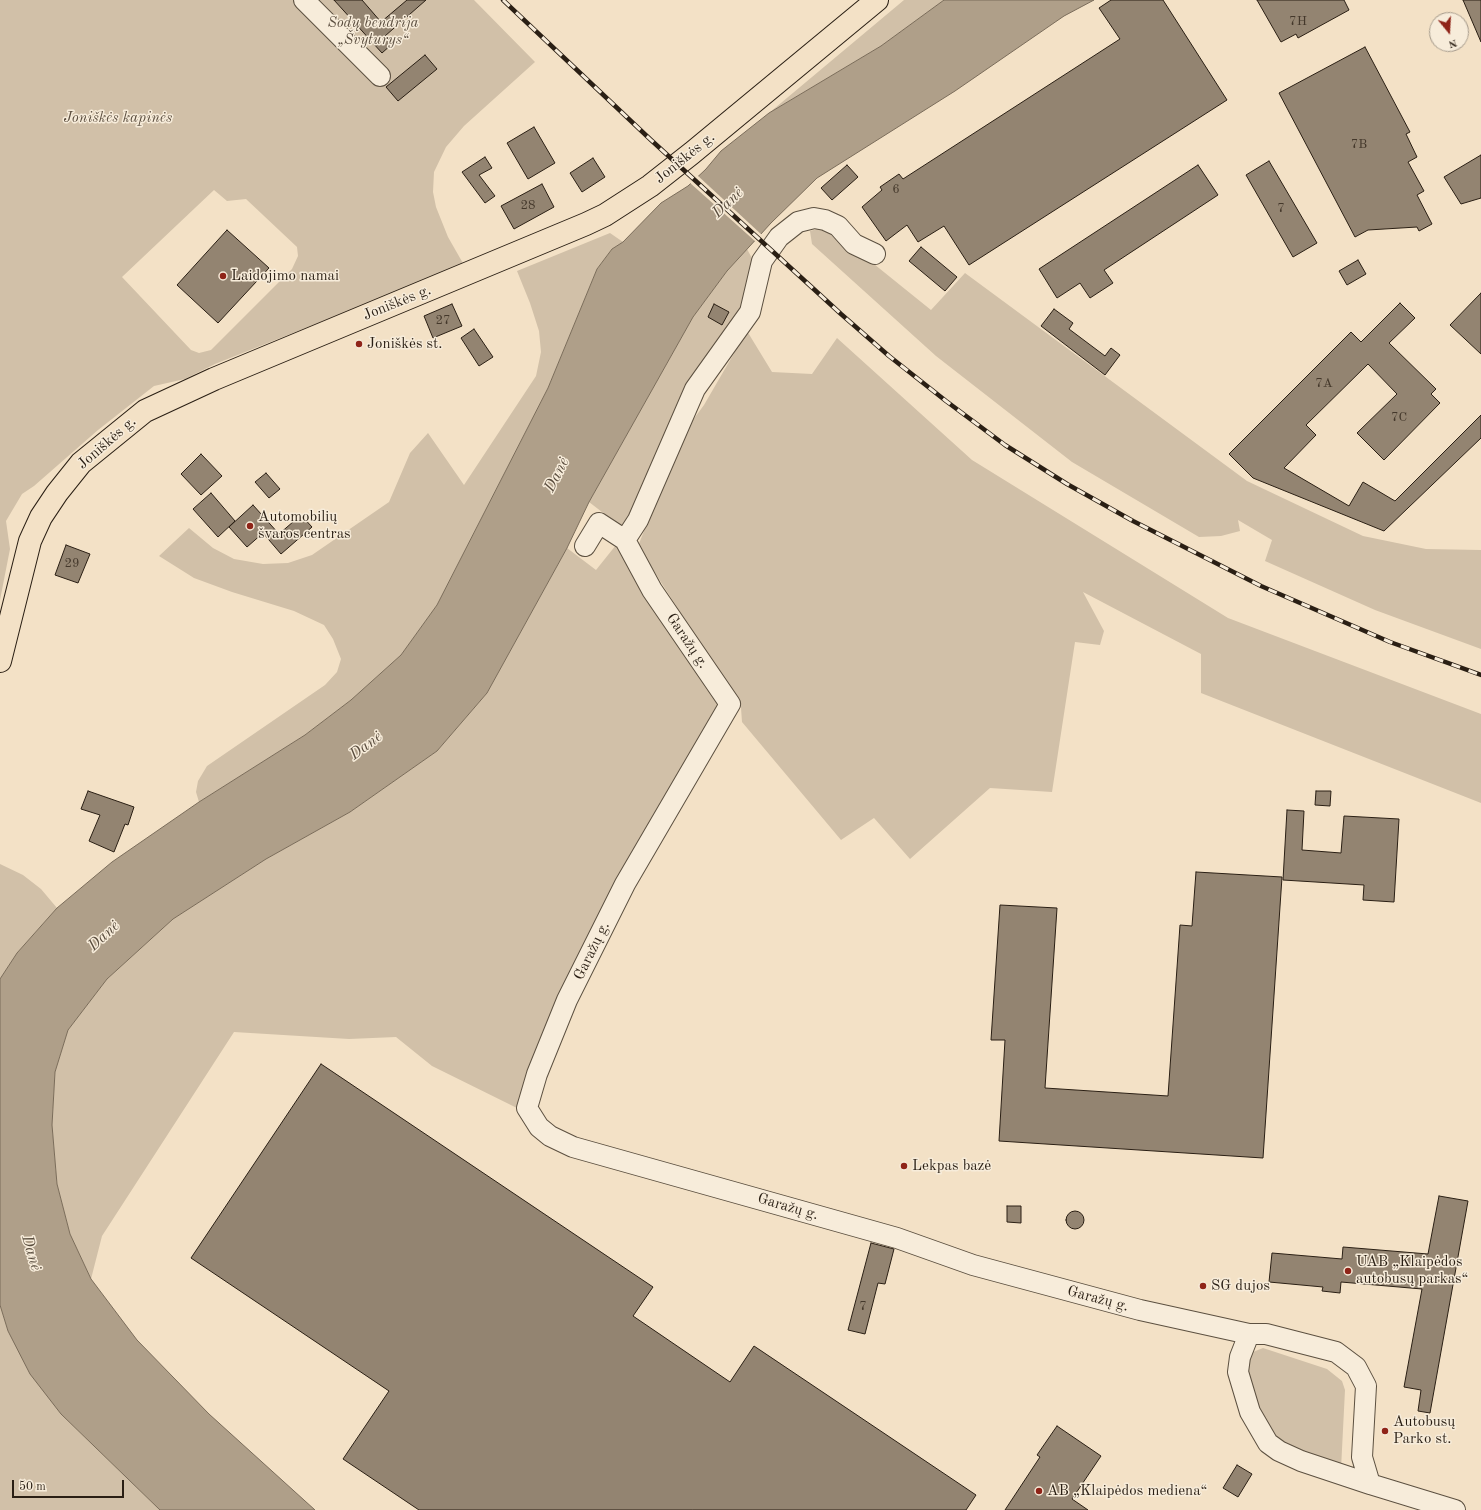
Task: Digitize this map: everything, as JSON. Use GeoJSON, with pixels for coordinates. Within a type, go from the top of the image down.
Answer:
{"type":"FeatureCollection","features":[{"type":"Feature","properties":{"kind":"main road","name":"Joniškės g."},"geometry":{"type":"LineString","coordinates":[[0,661],[30,541],[41,517],[57,493],[81,463],[139,416],[176,396],[208,382],[579,228],[605,215],[644,190],[674,167],[877,0]]}},
{"type":"Feature","properties":{"kind":"street"},"geometry":{"type":"LineString","coordinates":[[304,0],[380,76]]}},
{"type":"Feature","properties":{"kind":"street"},"geometry":{"type":"LineString","coordinates":[[585,546],[600,523],[625,540],[638,520],[695,389],[750,312],[762,261],[779,237],[798,222],[814,218],[825,220],[838,226],[854,244],[875,254]]}},
{"type":"Feature","properties":{"kind":"street","name":"Garažų g."},"geometry":{"type":"LineString","coordinates":[[625,540],[652,590],[730,704],[625,884],[567,1000],[537,1074],[527,1108],[539,1127],[550,1136],[573,1147],[897,1238],[973,1265],[1140,1310],[1249,1334],[1266,1334],[1336,1352],[1356,1366],[1366,1386],[1362,1457],[1370,1484]]}},
{"type":"Feature","properties":{"kind":"street"},"geometry":{"type":"LineString","coordinates":[[1249,1334],[1240,1357],[1238,1372],[1250,1412],[1268,1444],[1279,1452],[1301,1461],[1455,1510]]}},
{"type":"Feature","properties":{"kind":"green space"},"geometry":{"type":"Polygon","coordinates":[[[0,0],[474,0],[535,62],[464,126],[446,147],[434,172],[433,192],[436,207],[448,237],[464,265],[215,364],[185,379],[154,386],[98,430],[34,486],[22,494],[6,521],[10,549],[0,600],[0,0]],[[214,190],[122,277],[191,350],[199,353],[211,350],[292,269],[298,256],[297,247],[246,199],[227,201],[214,190]]]}},
{"type":"Feature","properties":{"kind":"green space"},"geometry":{"type":"Polygon","coordinates":[[[904,0],[944,0],[881,46],[769,113],[904,0]]]}},
{"type":"Feature","properties":{"kind":"green space"},"geometry":{"type":"Polygon","coordinates":[[[817,229],[833,231],[931,310],[965,273],[1247,481],[1363,536],[1426,549],[1481,550],[1481,649],[1375,610],[1265,561],[1272,540],[1238,520],[1240,531],[1221,536],[1199,537],[1072,462],[936,356],[812,244],[810,231],[817,229]]]}},
{"type":"Feature","properties":{"kind":"green space"},"geometry":{"type":"Polygon","coordinates":[[[610,233],[623,242],[612,249],[597,269],[548,388],[437,605],[401,655],[351,700],[305,735],[199,802],[196,792],[198,781],[207,766],[325,685],[337,672],[341,659],[333,639],[324,625],[294,611],[232,592],[194,578],[159,556],[189,528],[213,548],[234,559],[263,564],[288,563],[312,555],[389,502],[410,453],[428,433],[464,485],[536,376],[541,352],[539,331],[517,271],[610,233]]]}},
{"type":"Feature","properties":{"kind":"green space"},"geometry":{"type":"Polygon","coordinates":[[[747,249],[754,262],[745,288],[745,302],[624,529],[589,502],[693,317],[727,271],[747,249]]]}},
{"type":"Feature","properties":{"kind":"green space"},"geometry":{"type":"Polygon","coordinates":[[[747,331],[772,372],[812,374],[837,338],[972,460],[1228,618],[1481,714],[1481,803],[1201,693],[1201,654],[1083,592],[1104,631],[1100,645],[1075,642],[1052,792],[990,788],[910,859],[874,818],[841,840],[742,722],[741,708],[638,546],[684,432],[704,405],[747,331]]]}},
{"type":"Feature","properties":{"kind":"green space"},"geometry":{"type":"Polygon","coordinates":[[[616,545],[721,706],[521,1110],[432,1066],[396,1037],[349,1039],[234,1032],[102,1236],[91,1279],[70,1234],[57,1184],[52,1125],[55,1072],[68,1030],[107,979],[173,919],[266,859],[350,812],[437,751],[487,693],[567,548],[596,570],[616,545]]]}},
{"type":"Feature","properties":{"kind":"green space"},"geometry":{"type":"Polygon","coordinates":[[[0,864],[23,875],[41,889],[57,908],[17,953],[0,979],[0,864]]]}},
{"type":"Feature","properties":{"kind":"green space"},"geometry":{"type":"Polygon","coordinates":[[[0,1305],[8,1331],[61,1414],[160,1510],[0,1510],[0,1305]]]}},
{"type":"Feature","properties":{"kind":"green space"},"geometry":{"type":"Polygon","coordinates":[[[1263,1348],[1327,1369],[1342,1381],[1345,1390],[1341,1469],[1275,1445],[1250,1396],[1247,1369],[1249,1357],[1253,1352],[1263,1348]]]}},
{"type":"Feature","properties":{"kind":"water","name":"Danė"},"geometry":{"type":"Polygon","coordinates":[[[944,0],[1094,0],[1064,16],[955,91],[817,178],[771,223],[727,271],[693,317],[589,502],[567,548],[487,693],[437,751],[350,812],[266,859],[173,919],[107,979],[68,1030],[55,1072],[52,1125],[57,1184],[70,1234],[91,1279],[137,1340],[209,1414],[315,1510],[160,1510],[61,1414],[30,1374],[8,1331],[0,1305],[0,979],[17,953],[57,908],[112,862],[199,802],[305,735],[351,700],[401,655],[437,605],[548,388],[597,269],[612,249],[623,242],[661,203],[688,186],[706,169],[721,151],[769,113],[881,46],[944,0]]]}},
{"type":"Feature","properties":{"kind":"pier"},"geometry":{"type":"Polygon","coordinates":[[[697,175],[762,235],[756,242],[689,182],[697,175]]]}},
{"type":"Feature","properties":{"kind":"building"},"geometry":{"type":"Polygon","coordinates":[[[334,0],[362,0],[381,22],[407,0],[426,0],[385,36],[392,44],[382,53],[334,0]]]}},
{"type":"Feature","properties":{"kind":"building"},"geometry":{"type":"Polygon","coordinates":[[[1111,0],[1163,0],[1227,100],[969,265],[944,226],[918,242],[907,225],[886,241],[862,207],[882,190],[880,187],[899,174],[903,179],[1120,39],[1099,8],[1111,0]]]}},
{"type":"Feature","properties":{"kind":"building"},"geometry":{"type":"Polygon","coordinates":[[[1257,0],[1344,0],[1349,10],[1298,38],[1296,34],[1281,42],[1257,0]]]}},
{"type":"Feature","properties":{"kind":"building"},"geometry":{"type":"Polygon","coordinates":[[[1463,0],[1481,0],[1481,42],[1469,12],[1463,0]]]}},
{"type":"Feature","properties":{"kind":"building"},"geometry":{"type":"Polygon","coordinates":[[[1365,47],[1410,132],[1406,134],[1417,157],[1408,162],[1424,191],[1417,195],[1432,224],[1419,231],[1417,227],[1368,230],[1355,237],[1279,93],[1365,47]]]}},
{"type":"Feature","properties":{"kind":"building"},"geometry":{"type":"Polygon","coordinates":[[[425,55],[437,69],[398,101],[386,87],[425,55]]]}},
{"type":"Feature","properties":{"kind":"building"},"geometry":{"type":"Polygon","coordinates":[[[534,127],[555,163],[528,179],[507,143],[534,127]]]}},
{"type":"Feature","properties":{"kind":"building"},"geometry":{"type":"Polygon","coordinates":[[[1481,155],[1481,198],[1461,204],[1444,177],[1481,155]]]}},
{"type":"Feature","properties":{"kind":"building"},"geometry":{"type":"Polygon","coordinates":[[[485,157],[492,168],[479,175],[495,196],[485,203],[462,172],[485,157]]]}},
{"type":"Feature","properties":{"kind":"building"},"geometry":{"type":"Polygon","coordinates":[[[593,158],[605,177],[582,192],[570,173],[593,158]]]}},
{"type":"Feature","properties":{"kind":"building"},"geometry":{"type":"Polygon","coordinates":[[[1269,161],[1317,243],[1293,257],[1246,175],[1269,161]]]}},
{"type":"Feature","properties":{"kind":"building"},"geometry":{"type":"Polygon","coordinates":[[[847,165],[858,177],[832,200],[821,188],[847,165]]]}},
{"type":"Feature","properties":{"kind":"building"},"geometry":{"type":"Polygon","coordinates":[[[1198,165],[1218,195],[1104,270],[1113,283],[1090,298],[1080,283],[1057,298],[1039,269],[1198,165]]]}},
{"type":"Feature","properties":{"kind":"building"},"geometry":{"type":"Polygon","coordinates":[[[542,184],[554,207],[514,229],[501,206],[542,184]]]}},
{"type":"Feature","properties":{"kind":"building","name":"Laidojimo namai"},"geometry":{"type":"Polygon","coordinates":[[[227,230],[269,268],[218,323],[177,285],[227,230]]]}},
{"type":"Feature","properties":{"kind":"building"},"geometry":{"type":"Polygon","coordinates":[[[921,247],[957,277],[945,291],[909,261],[921,247]]]}},
{"type":"Feature","properties":{"kind":"building"},"geometry":{"type":"Polygon","coordinates":[[[1358,260],[1366,274],[1347,285],[1339,271],[1358,260]]]}},
{"type":"Feature","properties":{"kind":"building"},"geometry":{"type":"Polygon","coordinates":[[[1481,293],[1481,354],[1450,325],[1481,293]]]}},
{"type":"Feature","properties":{"kind":"building"},"geometry":{"type":"Polygon","coordinates":[[[1400,303],[1415,318],[1389,343],[1436,389],[1431,394],[1440,403],[1384,460],[1357,433],[1397,394],[1368,364],[1306,425],[1316,435],[1284,468],[1349,506],[1363,482],[1395,501],[1481,415],[1481,438],[1384,531],[1253,478],[1229,454],[1351,332],[1361,342],[1400,303]]]}},
{"type":"Feature","properties":{"kind":"building"},"geometry":{"type":"Polygon","coordinates":[[[452,304],[462,326],[433,338],[424,316],[452,304]]]}},
{"type":"Feature","properties":{"kind":"building"},"geometry":{"type":"Polygon","coordinates":[[[714,304],[729,312],[722,325],[708,317],[714,304]]]}},
{"type":"Feature","properties":{"kind":"building"},"geometry":{"type":"Polygon","coordinates":[[[1054,309],[1073,323],[1069,329],[1105,356],[1111,348],[1120,355],[1105,375],[1041,326],[1054,309]]]}},
{"type":"Feature","properties":{"kind":"building"},"geometry":{"type":"Polygon","coordinates":[[[474,329],[493,357],[479,366],[461,338],[474,329]]]}},
{"type":"Feature","properties":{"kind":"building"},"geometry":{"type":"Polygon","coordinates":[[[201,454],[222,476],[201,495],[181,474],[201,454]]]}},
{"type":"Feature","properties":{"kind":"building"},"geometry":{"type":"Polygon","coordinates":[[[266,473],[280,489],[269,498],[255,482],[266,473]]]}},
{"type":"Feature","properties":{"kind":"building"},"geometry":{"type":"Polygon","coordinates":[[[211,493],[235,521],[218,537],[193,509],[211,493]]]}},
{"type":"Feature","properties":{"kind":"building"},"geometry":{"type":"Polygon","coordinates":[[[253,505],[279,534],[301,515],[312,527],[281,554],[263,533],[247,547],[229,527],[253,505]]]}},
{"type":"Feature","properties":{"kind":"building"},"geometry":{"type":"Polygon","coordinates":[[[66,545],[90,554],[78,583],[55,575],[66,545]]]}},
{"type":"Feature","properties":{"kind":"building"},"geometry":{"type":"Polygon","coordinates":[[[88,791],[134,807],[128,825],[125,824],[114,852],[89,841],[100,815],[81,809],[88,791]]]}},
{"type":"Feature","properties":{"kind":"building"},"geometry":{"type":"Polygon","coordinates":[[[1316,791],[1331,791],[1330,806],[1315,805],[1316,791]]]}},
{"type":"Feature","properties":{"kind":"building"},"geometry":{"type":"Polygon","coordinates":[[[1287,810],[1304,811],[1302,850],[1341,853],[1344,816],[1399,819],[1394,902],[1363,900],[1364,885],[1283,880],[1287,810]]]}},
{"type":"Feature","properties":{"kind":"building"},"geometry":{"type":"Polygon","coordinates":[[[1196,872],[1282,877],[1263,1158],[999,1141],[1005,1040],[991,1040],[1000,905],[1057,908],[1045,1088],[1168,1096],[1180,925],[1192,926],[1196,872]]]}},
{"type":"Feature","properties":{"kind":"building"},"geometry":{"type":"Polygon","coordinates":[[[321,1064],[653,1287],[633,1316],[730,1382],[754,1346],[976,1495],[966,1510],[419,1510],[343,1459],[389,1391],[191,1258],[321,1064]]]}},
{"type":"Feature","properties":{"kind":"building"},"geometry":{"type":"Polygon","coordinates":[[[1439,1196],[1468,1201],[1430,1413],[1418,1411],[1421,1390],[1404,1387],[1422,1289],[1341,1282],[1340,1293],[1322,1291],[1323,1287],[1269,1282],[1272,1253],[1342,1259],[1343,1247],[1428,1254],[1439,1196]]]}},
{"type":"Feature","properties":{"kind":"building"},"geometry":{"type":"Polygon","coordinates":[[[1007,1206],[1021,1206],[1021,1223],[1007,1222],[1007,1206]]]}},
{"type":"Feature","properties":{"kind":"building"},"geometry":{"type":"Polygon","coordinates":[[[1075,1211],[1081,1214],[1084,1220],[1081,1226],[1075,1229],[1069,1226],[1066,1220],[1069,1214],[1075,1211]]]}},
{"type":"Feature","properties":{"kind":"building"},"geometry":{"type":"Polygon","coordinates":[[[871,1243],[894,1249],[885,1284],[878,1283],[865,1334],[848,1330],[871,1243]]]}},
{"type":"Feature","properties":{"kind":"building"},"geometry":{"type":"Polygon","coordinates":[[[1057,1426],[1101,1456],[1072,1499],[1088,1510],[1005,1510],[1040,1457],[1037,1455],[1057,1426]]]}},
{"type":"Feature","properties":{"kind":"building"},"geometry":{"type":"Polygon","coordinates":[[[1237,1465],[1252,1474],[1238,1497],[1223,1488],[1237,1465]]]}},
{"type":"Feature","properties":{"kind":"railway"},"geometry":{"type":"LineString","coordinates":[[503,0],[651,140],[841,314],[889,356],[1005,445],[1067,484],[1133,521],[1261,586],[1390,642],[1481,675]]}},
{"type":"Feature","properties":{"kind":"place","name":"Laidojimo namai"},"geometry":{"type":"Point","coordinates":[223,276]}},
{"type":"Feature","properties":{"kind":"place","name":"Joniškės st."},"geometry":{"type":"Point","coordinates":[359,344]}},
{"type":"Feature","properties":{"kind":"place","name":"Automobilių švaros centras"},"geometry":{"type":"Point","coordinates":[250,526]}},
{"type":"Feature","properties":{"kind":"place","name":"Lekpas bazė"},"geometry":{"type":"Point","coordinates":[904,1166]}},
{"type":"Feature","properties":{"kind":"place","name":"UAB „Klaipėdos autobusų parkas“"},"geometry":{"type":"Point","coordinates":[1348,1271]}},
{"type":"Feature","properties":{"kind":"place","name":"SG dujos"},"geometry":{"type":"Point","coordinates":[1203,1286]}},
{"type":"Feature","properties":{"kind":"place","name":"Autobusų Parko st."},"geometry":{"type":"Point","coordinates":[1385,1431]}},
{"type":"Feature","properties":{"kind":"place","name":"AB „Klaipėdos mediena“"},"geometry":{"type":"Point","coordinates":[1039,1491]}},
{"type":"Feature","properties":{"kind":"park label","name":"Sodų bendrija „Švyturys“"},"geometry":{"type":"Point","coordinates":[373,32]}},
{"type":"Feature","properties":{"kind":"park label","name":"Joniškės kapinės"},"geometry":{"type":"Point","coordinates":[118,118]}}]}
